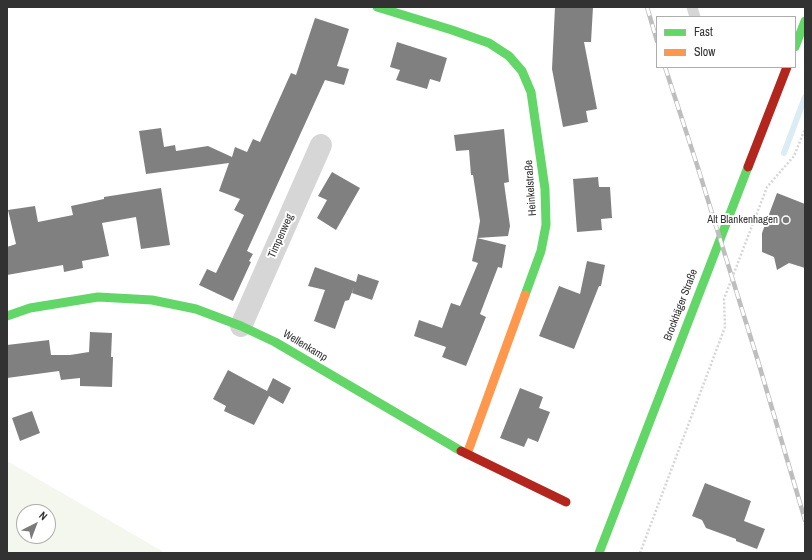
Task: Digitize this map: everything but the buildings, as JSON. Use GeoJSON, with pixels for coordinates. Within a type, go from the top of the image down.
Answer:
{"type":"FeatureCollection","features":[{"type":"Feature","properties":{"kind":"street","name":"Heinkelstraße"},"geometry":{"type":"LineString","coordinates":[[377,7],[489,43],[509,56],[522,71],[531,92],[545,189],[546,225],[541,251],[467,454]]}},
{"type":"Feature","properties":{"kind":"street"},"geometry":{"type":"LineString","coordinates":[[796,44],[805,21]]}},
{"type":"Feature","properties":{"kind":"street","name":"Brockhäger Straße"},"geometry":{"type":"LineString","coordinates":[[599,553],[787,68]]}},
{"type":"Feature","properties":{"kind":"street","name":"Timpenweg"},"geometry":{"type":"LineString","coordinates":[[241,326],[321,145]]}},
{"type":"Feature","properties":{"kind":"street","name":"Wellenkamp"},"geometry":{"type":"LineString","coordinates":[[7,316],[30,308],[98,298],[152,300],[196,309],[241,326],[276,342],[467,454],[566,502]]}},
{"type":"Feature","properties":{"kind":"path"},"geometry":{"type":"LineString","coordinates":[[640,553],[725,327],[724,299],[767,188],[794,156],[805,129]]}},
{"type":"Feature","properties":{"kind":"shaded area"},"geometry":{"type":"Polygon","coordinates":[[[7,461],[162,551],[162,553],[7,553],[7,461]]]}},
{"type":"Feature","properties":{"kind":"waterway"},"geometry":{"type":"LineString","coordinates":[[784,153],[805,97]]}},
{"type":"Feature","properties":{"kind":"railway"},"geometry":{"type":"LineString","coordinates":[[647,7],[656,38]]}},
{"type":"Feature","properties":{"kind":"railway"},"geometry":{"type":"LineString","coordinates":[[665,68],[758,361],[805,520]]}},
{"type":"Feature","properties":{"kind":"traffic: fast"},"geometry":{"type":"LineString","coordinates":[[377,7],[489,43],[509,56],[522,71],[531,92],[545,189],[546,225],[541,251],[525,295]]}},
{"type":"Feature","properties":{"kind":"traffic: fast"},"geometry":{"type":"LineString","coordinates":[[796,44],[805,21]]}},
{"type":"Feature","properties":{"kind":"traffic: fast"},"geometry":{"type":"LineString","coordinates":[[599,553],[748,167]]}},
{"type":"Feature","properties":{"kind":"traffic: fast"},"geometry":{"type":"LineString","coordinates":[[7,316],[30,308],[98,297],[152,300],[196,309],[241,326],[275,342],[461,451]]}},
{"type":"Feature","properties":{"kind":"traffic: slow"},"geometry":{"type":"LineString","coordinates":[[467,454],[525,295]]}},
{"type":"Feature","properties":{"kind":"traffic: jam"},"geometry":{"type":"LineString","coordinates":[[748,167],[787,68]]}},
{"type":"Feature","properties":{"kind":"traffic: jam"},"geometry":{"type":"LineString","coordinates":[[461,451],[566,502]]}},
{"type":"Feature","properties":{"kind":"place","name":"Alt Blankenhagen"},"geometry":{"type":"Point","coordinates":[786,220]}}]}
